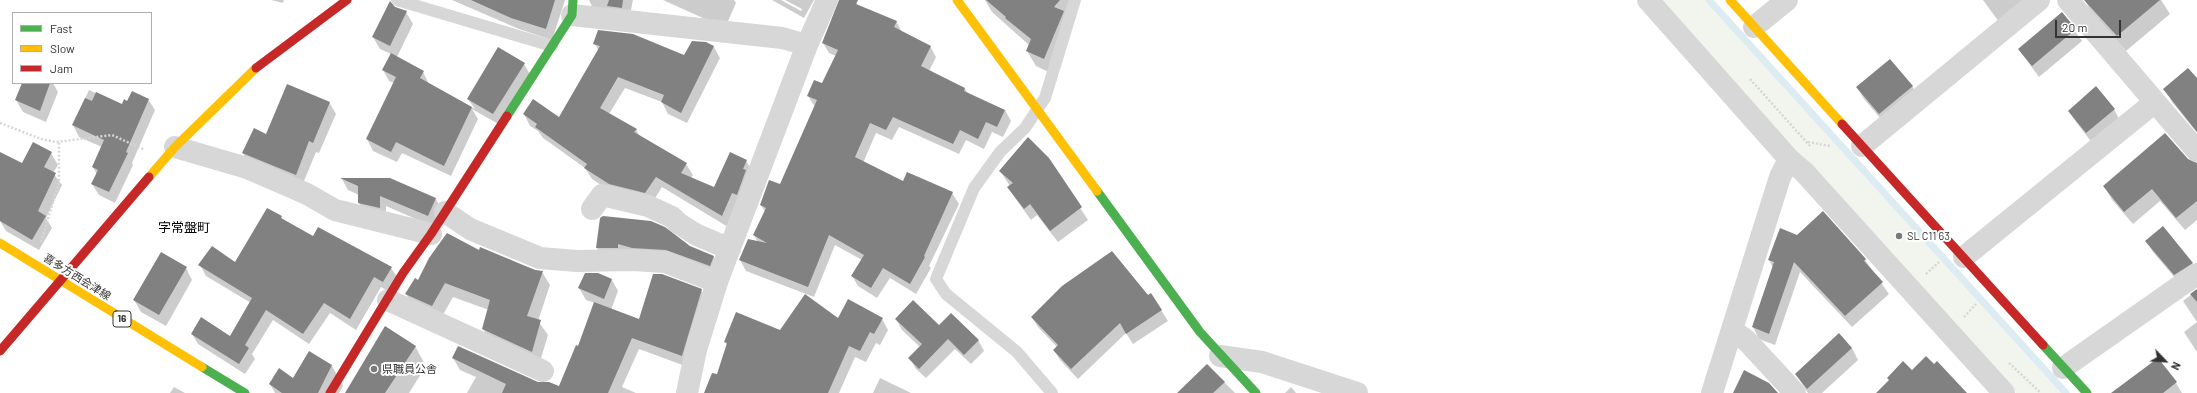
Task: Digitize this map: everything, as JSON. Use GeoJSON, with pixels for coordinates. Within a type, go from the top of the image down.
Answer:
{"type":"FeatureCollection","features":[{"type":"Feature","properties":{"kind":"street"},"geometry":{"type":"LineString","coordinates":[[0,351],[170,152],[250,72],[347,0]]}},
{"type":"Feature","properties":{"kind":"street"},"geometry":{"type":"LineString","coordinates":[[687,393],[696,350],[717,282],[807,45],[827,0]]}},
{"type":"Feature","properties":{"kind":"street"},"geometry":{"type":"LineString","coordinates":[[957,0],[1146,262],[1220,356],[1254,392]]}},
{"type":"Feature","properties":{"kind":"street"},"geometry":{"type":"LineString","coordinates":[[1648,0],[1789,159],[1804,172],[2004,393]]}},
{"type":"Feature","properties":{"kind":"street"},"geometry":{"type":"LineString","coordinates":[[1730,0],[2087,393]]}},
{"type":"Feature","properties":{"kind":"street"},"geometry":{"type":"LineString","coordinates":[[1754,27],[1787,0]]}},
{"type":"Feature","properties":{"kind":"street"},"geometry":{"type":"LineString","coordinates":[[1862,146],[2039,0]]}},
{"type":"Feature","properties":{"kind":"street"},"geometry":{"type":"LineString","coordinates":[[2068,0],[2197,151]]}},
{"type":"Feature","properties":{"kind":"street"},"geometry":{"type":"LineString","coordinates":[[330,393],[388,300],[403,273],[431,234],[552,46],[572,7],[782,38],[807,45]]}},
{"type":"Feature","properties":{"kind":"street"},"geometry":{"type":"LineString","coordinates":[[1964,257],[2155,102]]}},
{"type":"Feature","properties":{"kind":"street"},"geometry":{"type":"LineString","coordinates":[[170,152],[247,168],[307,194],[335,210],[431,234]]}},
{"type":"Feature","properties":{"kind":"street"},"geometry":{"type":"LineString","coordinates":[[1712,393],[1780,177],[1789,159]]}},
{"type":"Feature","properties":{"kind":"street"},"geometry":{"type":"LineString","coordinates":[[592,210],[602,195],[648,206],[672,217],[696,235],[730,248]]}},
{"type":"Feature","properties":{"kind":"street"},"geometry":{"type":"LineString","coordinates":[[445,212],[470,229],[540,258],[577,261],[633,260],[666,262],[717,282]]}},
{"type":"Feature","properties":{"kind":"street","name":"喜多方西会津線"},"geometry":{"type":"LineString","coordinates":[[0,243],[245,393]]}},
{"type":"Feature","properties":{"kind":"street"},"geometry":{"type":"LineString","coordinates":[[2064,368],[2197,274]]}},
{"type":"Feature","properties":{"kind":"street"},"geometry":{"type":"LineString","coordinates":[[388,300],[543,372]]}},
{"type":"Feature","properties":{"kind":"street"},"geometry":{"type":"LineString","coordinates":[[1732,330],[1746,340],[1795,393]]}},
{"type":"Feature","properties":{"kind":"street"},"geometry":{"type":"LineString","coordinates":[[1220,356],[1262,362],[1357,393]]}},
{"type":"Feature","properties":{"kind":"lane"},"geometry":{"type":"LineString","coordinates":[[397,0],[552,46]]}},
{"type":"Feature","properties":{"kind":"lane"},"geometry":{"type":"LineString","coordinates":[[1052,393],[1017,352],[946,294],[936,279],[974,188],[1000,152],[1026,128],[1045,98],[1076,0]]}},
{"type":"Feature","properties":{"kind":"path"},"geometry":{"type":"LineString","coordinates":[[0,123],[41,139],[59,141],[112,136],[170,152]]}},
{"type":"Feature","properties":{"kind":"path"},"geometry":{"type":"LineString","coordinates":[[41,243],[59,182],[59,141]]}},
{"type":"Feature","properties":{"kind":"path"},"geometry":{"type":"LineString","coordinates":[[1923,276],[1940,261]]}},
{"type":"Feature","properties":{"kind":"shaded area"},"geometry":{"type":"Polygon","coordinates":[[[1659,0],[1706,0],[2063,393],[2016,393],[1796,153],[1659,0]]]}},
{"type":"Feature","properties":{"kind":"building"},"geometry":{"type":"Polygon","coordinates":[[[471,0],[555,0],[546,29],[511,18],[471,0]]]}},
{"type":"Feature","properties":{"kind":"building"},"geometry":{"type":"Polygon","coordinates":[[[609,0],[623,0],[622,8],[607,6],[609,0]]]}},
{"type":"Feature","properties":{"kind":"building"},"geometry":{"type":"Polygon","coordinates":[[[839,0],[858,0],[856,4],[897,21],[894,27],[931,46],[921,66],[965,88],[964,91],[1005,110],[997,127],[986,122],[978,139],[960,130],[953,144],[893,117],[886,130],[870,123],[855,157],[903,181],[907,172],[953,192],[924,256],[925,257],[910,284],[883,268],[871,288],[851,276],[864,255],[829,235],[808,287],[739,260],[748,239],[767,243],[753,235],[766,208],[760,205],[769,180],[780,184],[817,100],[807,96],[814,80],[822,83],[838,50],[822,43],[839,0]]]}},
{"type":"Feature","properties":{"kind":"building"},"geometry":{"type":"Polygon","coordinates":[[[986,0],[1060,0],[1054,7],[1064,11],[1044,59],[1026,51],[1031,39],[986,0]]]}},
{"type":"Feature","properties":{"kind":"building"},"geometry":{"type":"Polygon","coordinates":[[[2084,0],[2160,0],[2117,36],[2084,0]]]}},
{"type":"Feature","properties":{"kind":"building"},"geometry":{"type":"Polygon","coordinates":[[[390,1],[395,7],[407,11],[390,46],[372,37],[390,1]]]}},
{"type":"Feature","properties":{"kind":"building"},"geometry":{"type":"Polygon","coordinates":[[[2062,12],[2076,29],[2032,66],[2018,49],[2062,12]]]}},
{"type":"Feature","properties":{"kind":"building"},"geometry":{"type":"Polygon","coordinates":[[[598,30],[633,34],[684,55],[692,41],[706,42],[714,46],[681,113],[661,102],[664,95],[618,77],[600,108],[637,129],[634,132],[687,163],[681,173],[714,187],[730,152],[747,160],[743,169],[746,170],[737,195],[732,193],[722,216],[656,177],[645,193],[609,184],[584,168],[587,164],[535,127],[537,124],[523,114],[533,99],[559,117],[600,46],[593,44],[598,30]]]}},
{"type":"Feature","properties":{"kind":"building"},"geometry":{"type":"Polygon","coordinates":[[[498,47],[525,63],[493,114],[467,99],[498,47]]]}},
{"type":"Feature","properties":{"kind":"building"},"geometry":{"type":"Polygon","coordinates":[[[391,53],[424,71],[420,78],[472,107],[444,166],[396,142],[391,152],[366,139],[396,77],[382,70],[391,53]]]}},
{"type":"Feature","properties":{"kind":"building"},"geometry":{"type":"Polygon","coordinates":[[[1890,59],[1913,86],[1879,114],[1856,87],[1890,59]]]}},
{"type":"Feature","properties":{"kind":"building"},"geometry":{"type":"Polygon","coordinates":[[[2188,68],[2197,78],[2197,132],[2163,89],[2188,68]]]}},
{"type":"Feature","properties":{"kind":"building"},"geometry":{"type":"Polygon","coordinates":[[[22,84],[50,84],[40,111],[15,100],[22,84]]]}},
{"type":"Feature","properties":{"kind":"building"},"geometry":{"type":"Polygon","coordinates":[[[287,84],[330,102],[313,143],[309,141],[296,175],[242,153],[254,128],[266,134],[287,84]]]}},
{"type":"Feature","properties":{"kind":"building"},"geometry":{"type":"Polygon","coordinates":[[[2096,86],[2115,109],[2086,133],[2068,111],[2096,86]]]}},
{"type":"Feature","properties":{"kind":"building"},"geometry":{"type":"Polygon","coordinates":[[[132,91],[149,99],[126,152],[128,153],[109,192],[91,184],[98,170],[92,167],[104,140],[72,125],[85,98],[92,101],[96,92],[122,104],[124,99],[127,101],[132,91]]]}},
{"type":"Feature","properties":{"kind":"building"},"geometry":{"type":"Polygon","coordinates":[[[2165,133],[2188,159],[2197,163],[2197,201],[2176,218],[2152,189],[2124,212],[2103,186],[2165,133]]]}},
{"type":"Feature","properties":{"kind":"building"},"geometry":{"type":"Polygon","coordinates":[[[1028,137],[1049,158],[1082,207],[1050,231],[1030,204],[1024,209],[1007,187],[1013,183],[999,171],[1028,137]]]}},
{"type":"Feature","properties":{"kind":"building"},"geometry":{"type":"Polygon","coordinates":[[[33,142],[52,152],[44,167],[56,173],[38,211],[46,216],[32,240],[0,221],[0,152],[22,163],[33,142]]]}},
{"type":"Feature","properties":{"kind":"building"},"geometry":{"type":"Polygon","coordinates":[[[340,178],[390,178],[436,198],[428,216],[380,196],[380,208],[358,203],[358,186],[340,178]]]}},
{"type":"Feature","properties":{"kind":"building"},"geometry":{"type":"Polygon","coordinates":[[[267,208],[282,216],[281,218],[313,236],[318,227],[392,267],[383,282],[374,277],[350,319],[324,303],[303,334],[266,310],[245,345],[249,348],[239,364],[191,334],[201,317],[230,336],[252,298],[198,265],[212,246],[235,262],[267,208]]]}},
{"type":"Feature","properties":{"kind":"building"},"geometry":{"type":"Polygon","coordinates":[[[1823,211],[1866,259],[1864,261],[1883,282],[1845,316],[1794,262],[1769,334],[1752,327],[1774,262],[1768,260],[1780,228],[1797,235],[1823,211]]]}},
{"type":"Feature","properties":{"kind":"building"},"geometry":{"type":"Polygon","coordinates":[[[603,216],[651,221],[665,227],[690,246],[714,256],[710,266],[666,250],[632,248],[618,244],[618,248],[596,248],[600,218],[603,216]]]}},
{"type":"Feature","properties":{"kind":"building"},"geometry":{"type":"Polygon","coordinates":[[[2163,226],[2193,263],[2174,275],[2145,241],[2163,226]]]}},
{"type":"Feature","properties":{"kind":"building"},"geometry":{"type":"Polygon","coordinates":[[[447,233],[479,250],[480,247],[535,270],[543,271],[527,316],[541,320],[532,352],[482,329],[490,300],[445,283],[432,306],[405,294],[415,278],[418,280],[429,258],[447,233]]]}},
{"type":"Feature","properties":{"kind":"building"},"geometry":{"type":"Polygon","coordinates":[[[1112,251],[1148,295],[1151,293],[1162,310],[1126,334],[1120,323],[1071,369],[1053,350],[1058,345],[1031,317],[1062,286],[1112,251]]]}},
{"type":"Feature","properties":{"kind":"building"},"geometry":{"type":"Polygon","coordinates":[[[161,252],[187,267],[159,315],[133,300],[161,252]]]}},
{"type":"Feature","properties":{"kind":"building"},"geometry":{"type":"Polygon","coordinates":[[[585,273],[598,273],[612,279],[604,299],[578,288],[585,273]]]}},
{"type":"Feature","properties":{"kind":"building"},"geometry":{"type":"Polygon","coordinates":[[[653,274],[662,274],[702,289],[682,356],[632,338],[608,393],[502,393],[506,384],[452,358],[458,346],[538,382],[549,382],[559,386],[576,345],[578,346],[594,302],[639,319],[653,274]]]}},
{"type":"Feature","properties":{"kind":"building"},"geometry":{"type":"Polygon","coordinates":[[[2197,289],[2197,302],[2190,294],[2197,289]]]}},
{"type":"Feature","properties":{"kind":"building"},"geometry":{"type":"Polygon","coordinates":[[[805,294],[838,318],[848,299],[883,318],[874,334],[870,332],[860,351],[849,346],[828,393],[704,393],[712,373],[717,374],[727,343],[724,342],[736,312],[780,330],[805,294]]]}},
{"type":"Feature","properties":{"kind":"building"},"geometry":{"type":"Polygon","coordinates":[[[913,300],[939,325],[951,313],[979,340],[964,355],[948,339],[919,369],[908,358],[922,344],[895,319],[913,300]]]}},
{"type":"Feature","properties":{"kind":"building","name":"県職員公舎"},"geometry":{"type":"Polygon","coordinates":[[[385,326],[416,346],[385,393],[345,393],[385,326]]]}},
{"type":"Feature","properties":{"kind":"building"},"geometry":{"type":"Polygon","coordinates":[[[1839,333],[1852,348],[1807,389],[1795,374],[1839,333]]]}},
{"type":"Feature","properties":{"kind":"building"},"geometry":{"type":"Polygon","coordinates":[[[309,351],[332,365],[318,393],[282,393],[269,384],[279,368],[293,378],[309,351]]]}},
{"type":"Feature","properties":{"kind":"building"},"geometry":{"type":"Polygon","coordinates":[[[1926,356],[1934,364],[1937,361],[1967,393],[1876,393],[1889,380],[1887,378],[1903,361],[1912,370],[1926,356]]]}},
{"type":"Feature","properties":{"kind":"building"},"geometry":{"type":"Polygon","coordinates":[[[2158,358],[2177,382],[2163,393],[2111,393],[2158,358]]]}},
{"type":"Feature","properties":{"kind":"building"},"geometry":{"type":"Polygon","coordinates":[[[1207,364],[1225,382],[1213,393],[1177,393],[1207,364]]]}},
{"type":"Feature","properties":{"kind":"building"},"geometry":{"type":"Polygon","coordinates":[[[1744,370],[1769,383],[1778,393],[1733,393],[1744,370]]]}},
{"type":"Feature","properties":{"kind":"waterway"},"geometry":{"type":"LineString","coordinates":[[1709,0],[2066,393]]}},
{"type":"Feature","properties":{"kind":"traffic: fast"},"geometry":{"type":"LineString","coordinates":[[507,116],[572,15],[573,0]]}},
{"type":"Feature","properties":{"kind":"traffic: fast"},"geometry":{"type":"LineString","coordinates":[[1097,191],[1200,332],[1256,393]]}},
{"type":"Feature","properties":{"kind":"traffic: fast"},"geometry":{"type":"LineString","coordinates":[[2043,345],[2087,393]]}},
{"type":"Feature","properties":{"kind":"traffic: fast"},"geometry":{"type":"LineString","coordinates":[[202,367],[245,393]]}},
{"type":"Feature","properties":{"kind":"traffic: slow"},"geometry":{"type":"LineString","coordinates":[[957,0],[1097,191]]}},
{"type":"Feature","properties":{"kind":"traffic: slow"},"geometry":{"type":"LineString","coordinates":[[1730,0],[1842,124]]}},
{"type":"Feature","properties":{"kind":"traffic: slow"},"geometry":{"type":"LineString","coordinates":[[149,177],[175,147],[256,68]]}},
{"type":"Feature","properties":{"kind":"traffic: slow"},"geometry":{"type":"LineString","coordinates":[[0,243],[202,367]]}},
{"type":"Feature","properties":{"kind":"traffic: jam"},"geometry":{"type":"LineString","coordinates":[[256,68],[347,0]]}},
{"type":"Feature","properties":{"kind":"traffic: jam"},"geometry":{"type":"LineString","coordinates":[[330,393],[403,273],[431,234],[507,116]]}},
{"type":"Feature","properties":{"kind":"traffic: jam"},"geometry":{"type":"LineString","coordinates":[[1842,124],[2043,345]]}},
{"type":"Feature","properties":{"kind":"traffic: jam"},"geometry":{"type":"LineString","coordinates":[[0,351],[149,177]]}},
{"type":"Feature","properties":{"kind":"place","name":"SL C11 63"},"geometry":{"type":"Point","coordinates":[1899,236]}},
{"type":"Feature","properties":{"kind":"place","name":"県職員公舎"},"geometry":{"type":"Point","coordinates":[374,369]}},
{"type":"Feature","properties":{"kind":"district","name":"字常盤町"},"geometry":{"type":"Point","coordinates":[184,228]}}]}
